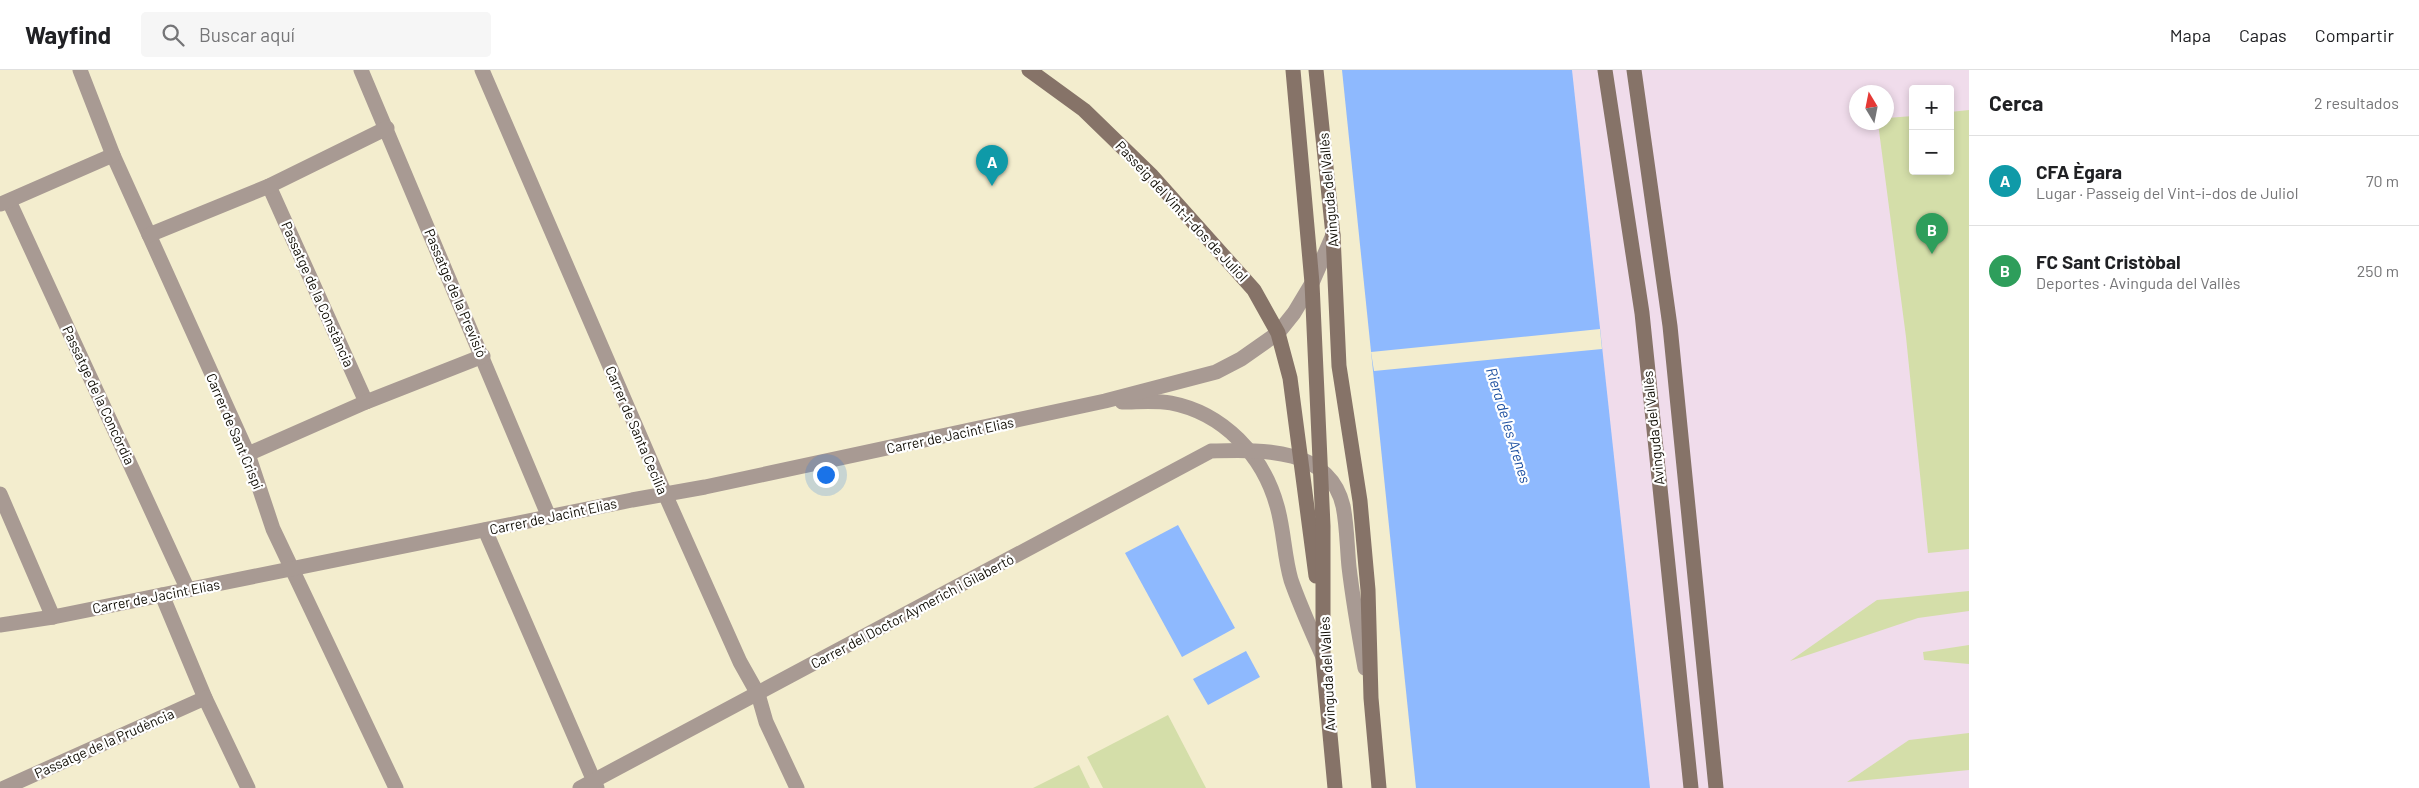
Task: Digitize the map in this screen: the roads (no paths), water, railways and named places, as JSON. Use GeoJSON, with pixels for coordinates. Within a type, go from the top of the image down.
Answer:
{"type":"FeatureCollection","features":[{"type":"Feature","properties":{"kind":"main road","name":"Passeig del Vint-i-dos de Juliol"},"geometry":{"type":"LineString","coordinates":[[1029,70],[1084,110],[1152,176],[1208,240],[1245,278],[1278,333],[1294,399],[1308,529],[1323,622]]}},
{"type":"Feature","properties":{"kind":"main road","name":"Avinguda del Vallès"},"geometry":{"type":"LineString","coordinates":[[1293,70],[1312,283],[1324,526],[1323,659],[1335,788]]}},
{"type":"Feature","properties":{"kind":"main road","name":"Avinguda del Vallès"},"geometry":{"type":"LineString","coordinates":[[1316,70],[1333,235],[1339,366],[1361,511],[1368,590],[1371,698],[1379,788]]}},
{"type":"Feature","properties":{"kind":"main road","name":"Avinguda del Vallès"},"geometry":{"type":"LineString","coordinates":[[1604,70],[1642,313],[1690,788]]}},
{"type":"Feature","properties":{"kind":"main road","name":"Avinguda del Vallès"},"geometry":{"type":"LineString","coordinates":[[1634,70],[1670,326],[1716,788]]}},
{"type":"Feature","properties":{"kind":"street","name":"Carrer de Sant Crispí"},"geometry":{"type":"LineString","coordinates":[[80,70],[113,155],[248,454],[273,529],[396,788]]}},
{"type":"Feature","properties":{"kind":"street","name":"Passatge de la Previsió"},"geometry":{"type":"LineString","coordinates":[[361,70],[483,356],[549,517]]}},
{"type":"Feature","properties":{"kind":"street","name":"Carrer de Santa Cecilia"},"geometry":{"type":"LineString","coordinates":[[482,70],[664,494],[740,662],[758,694],[766,722],[797,788]]}},
{"type":"Feature","properties":{"kind":"street"},"geometry":{"type":"LineString","coordinates":[[149,234],[269,186],[387,128]]}},
{"type":"Feature","properties":{"kind":"street"},"geometry":{"type":"LineString","coordinates":[[5,202],[113,155]]}},
{"type":"Feature","properties":{"kind":"street","name":"Passatge de la Constància"},"geometry":{"type":"LineString","coordinates":[[269,186],[366,402]]}},
{"type":"Feature","properties":{"kind":"street","name":"Passatge de la Concòrdia"},"geometry":{"type":"LineString","coordinates":[[5,202],[188,590]]}},
{"type":"Feature","properties":{"kind":"street","name":"Carrer de Jacint Elias"},"geometry":{"type":"LineString","coordinates":[[0,625],[53,617],[664,494],[1105,401],[1216,372],[1241,359],[1278,333],[1294,314],[1312,283],[1333,235]]}},
{"type":"Feature","properties":{"kind":"street"},"geometry":{"type":"LineString","coordinates":[[248,454],[366,402],[483,356]]}},
{"type":"Feature","properties":{"kind":"street","name":"Carrer de Jacint Elias"},"geometry":{"type":"LineString","coordinates":[[1105,401],[1169,403],[1196,410],[1214,418],[1248,450],[1263,470],[1278,506],[1291,581],[1323,659]]}},
{"type":"Feature","properties":{"kind":"street","name":"Avinguda del Vallès"},"geometry":{"type":"LineString","coordinates":[[1248,450],[1276,451],[1301,458],[1321,471],[1335,486],[1343,505],[1352,594],[1371,698]]}},
{"type":"Feature","properties":{"kind":"street","name":"Carrer del Doctor Aymerich i Gilabertó"},"geometry":{"type":"LineString","coordinates":[[580,788],[596,784],[758,694],[1211,451],[1248,450]]}},
{"type":"Feature","properties":{"kind":"street"},"geometry":{"type":"LineString","coordinates":[[0,494],[53,617]]}},
{"type":"Feature","properties":{"kind":"street"},"geometry":{"type":"LineString","coordinates":[[484,530],[596,784]]}},
{"type":"Feature","properties":{"kind":"street"},"geometry":{"type":"LineString","coordinates":[[162,595],[205,698],[248,788]]}},
{"type":"Feature","properties":{"kind":"street","name":"Passatge de la Prudència"},"geometry":{"type":"LineString","coordinates":[[4,788],[205,698]]}},
{"type":"Feature","properties":{"kind":"water","name":"Riera de les Arenes"},"geometry":{"type":"Polygon","coordinates":[[[1342,70],[1572,70],[1650,788],[1416,788],[1342,70]]]}},
{"type":"Feature","properties":{"kind":"water"},"geometry":{"type":"Polygon","coordinates":[[[1178,525],[1235,628],[1182,657],[1125,553],[1178,525]]]}},
{"type":"Feature","properties":{"kind":"water"},"geometry":{"type":"Polygon","coordinates":[[[1246,651],[1260,677],[1208,705],[1193,679],[1246,651]]]}},
{"type":"Feature","properties":{"kind":"place","name":"CFA Ègara"},"geometry":{"type":"Point","coordinates":[992,186]}},
{"type":"Feature","properties":{"kind":"place","name":"FC Sant Cristòbal"},"geometry":{"type":"Point","coordinates":[1932,254]}}]}
